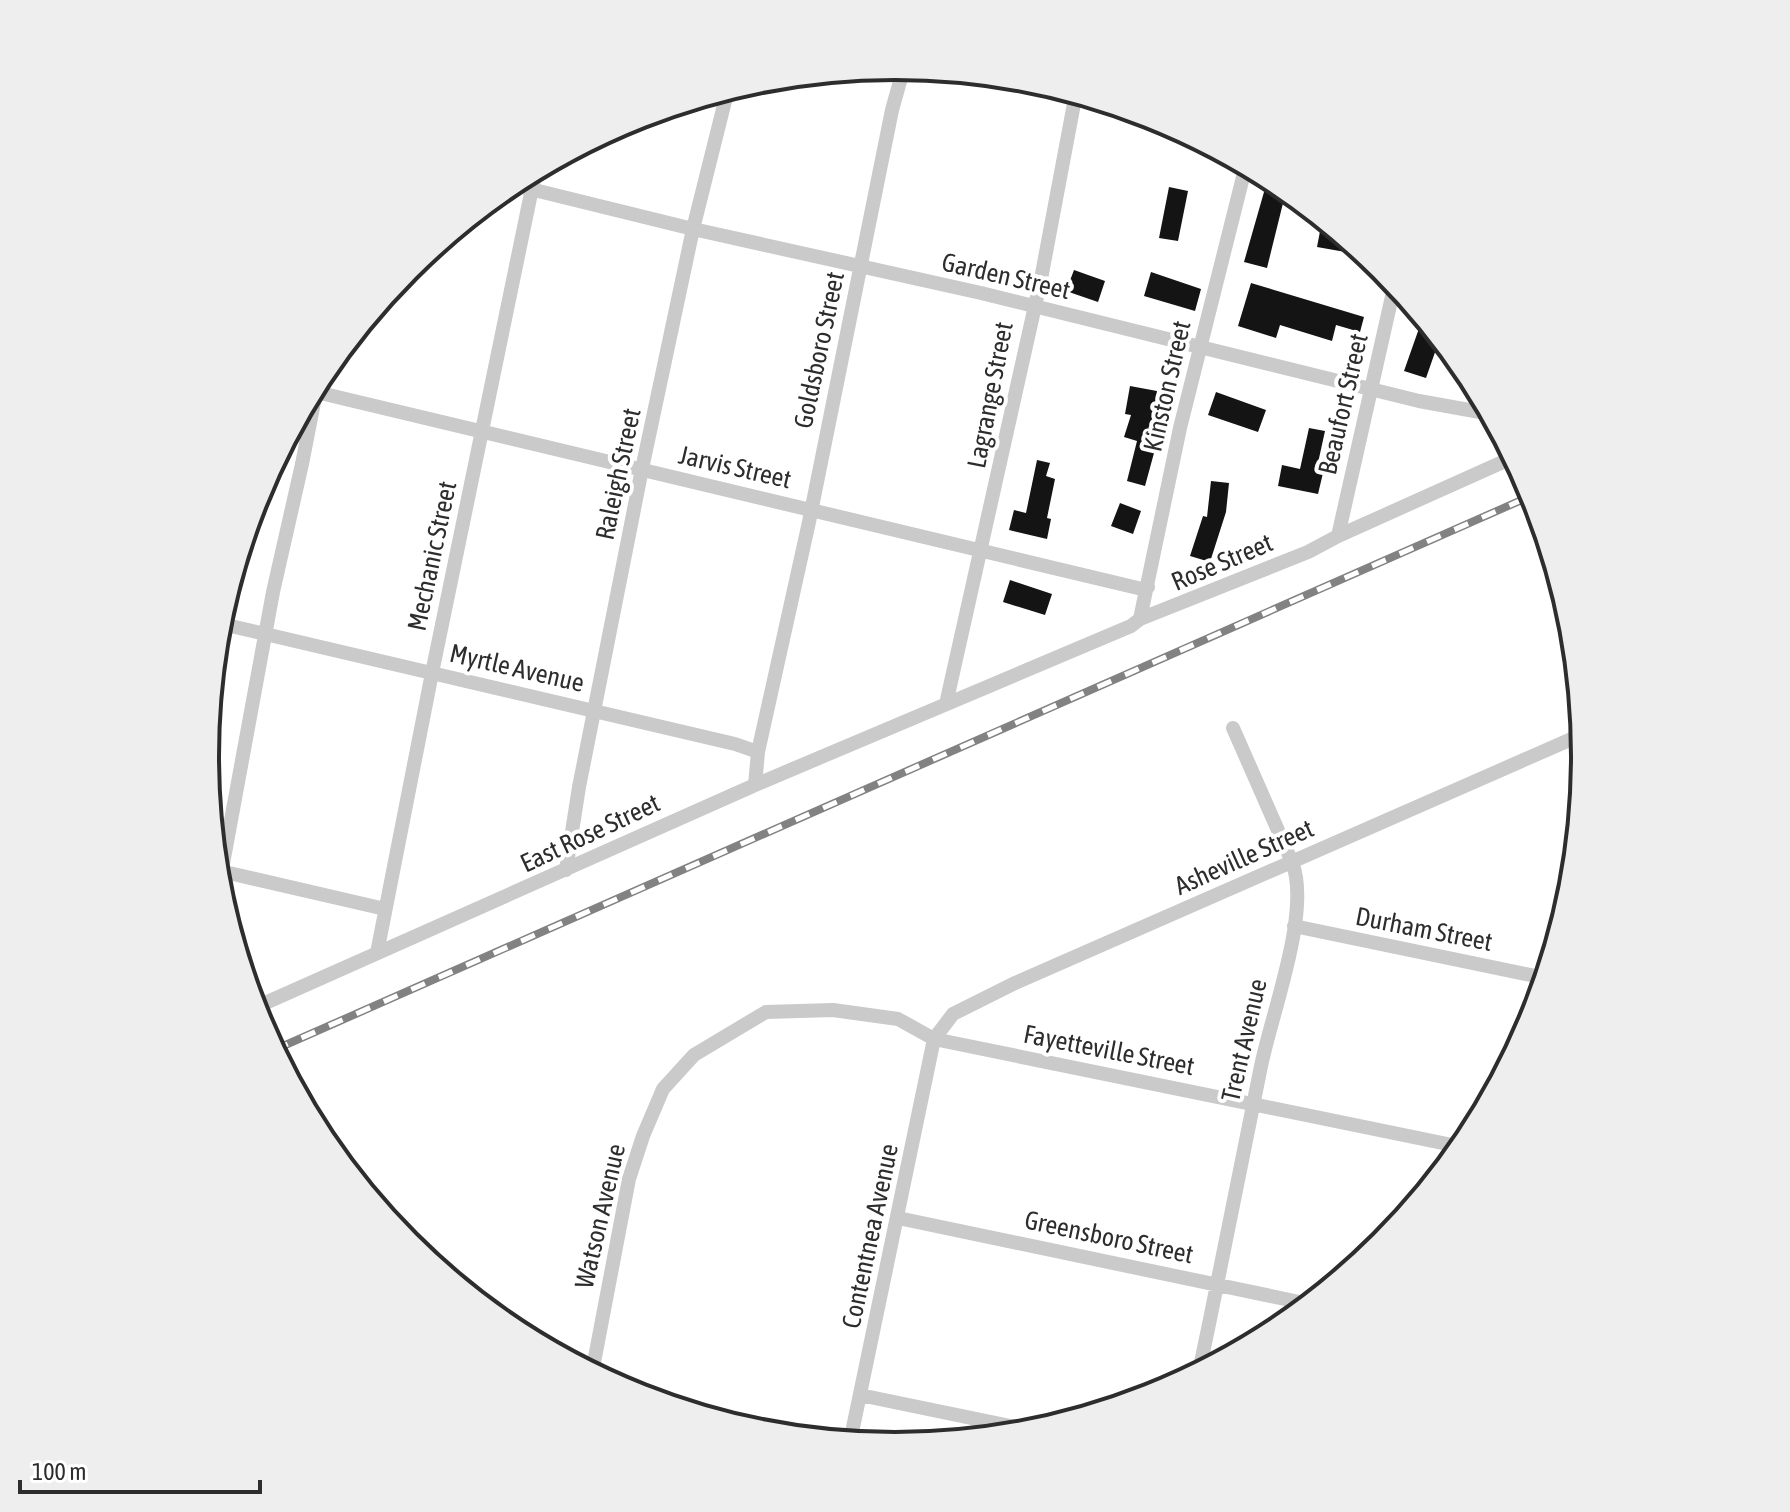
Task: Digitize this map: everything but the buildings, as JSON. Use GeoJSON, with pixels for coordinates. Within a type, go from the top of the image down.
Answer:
{"type":"FeatureCollection","features":[{"type":"Feature","properties":{"kind":"street","name":"Goldsboro Street"},"geometry":{"type":"LineString","coordinates":[[755,785],[758,752],[900,80]]}},
{"type":"Feature","properties":{"kind":"street","name":"Raleigh Street"},"geometry":{"type":"LineString","coordinates":[[566,870],[642,469],[693,229],[725,102]]}},
{"type":"Feature","properties":{"kind":"street","name":"Lagrange Street"},"geometry":{"type":"LineString","coordinates":[[946,704],[1041,279],[1074,104]]}},
{"type":"Feature","properties":{"kind":"street","name":"Kinston Street"},"geometry":{"type":"LineString","coordinates":[[1140,619],[1180,428],[1243,177]]}},
{"type":"Feature","properties":{"kind":"street","name":"Garden Street"},"geometry":{"type":"LineString","coordinates":[[531,189],[1477,412]]}},
{"type":"Feature","properties":{"kind":"street","name":"Mechanic Street"},"geometry":{"type":"LineString","coordinates":[[377,953],[531,189]]}},
{"type":"Feature","properties":{"kind":"street","name":"Beaufort Street"},"geometry":{"type":"LineString","coordinates":[[1338,536],[1392,298]]}},
{"type":"Feature","properties":{"kind":"street","name":"Jarvis Street"},"geometry":{"type":"LineString","coordinates":[[327,390],[483,431],[1142,589],[1148,587]]}},
{"type":"Feature","properties":{"kind":"street"},"geometry":{"type":"LineString","coordinates":[[225,841],[309,419]]}},
{"type":"Feature","properties":{"kind":"street","name":"Rose Street"},"geometry":{"type":"LineString","coordinates":[[946,704],[1131,626],[1140,619],[1308,552],[1503,462]]}},
{"type":"Feature","properties":{"kind":"street","name":"Myrtle Avenue"},"geometry":{"type":"LineString","coordinates":[[232,626],[758,752]]}},
{"type":"Feature","properties":{"kind":"street","name":"East Rose Street"},"geometry":{"type":"LineString","coordinates":[[266,1003],[755,785],[946,704]]}},
{"type":"Feature","properties":{"kind":"street","name":"Trent Avenue"},"geometry":{"type":"LineString","coordinates":[[1202,1358],[1260,1067],[1299,894],[1298,877],[1233,728]]}},
{"type":"Feature","properties":{"kind":"street","name":"Asheville Street"},"geometry":{"type":"LineString","coordinates":[[934,1039],[953,1014],[1013,984],[1571,739]]}},
{"type":"Feature","properties":{"kind":"street"},"geometry":{"type":"LineString","coordinates":[[230,872],[385,909]]}},
{"type":"Feature","properties":{"kind":"street","name":"Durham Street"},"geometry":{"type":"LineString","coordinates":[[1294,926],[1534,976]]}},
{"type":"Feature","properties":{"kind":"street","name":"Watson Avenue"},"geometry":{"type":"LineString","coordinates":[[594,1361],[629,1179],[643,1136],[663,1089],[694,1055],[766,1012],[833,1010],[898,1019],[934,1039]]}},
{"type":"Feature","properties":{"kind":"street","name":"Fayetteville Street"},"geometry":{"type":"LineString","coordinates":[[934,1039],[1448,1144]]}},
{"type":"Feature","properties":{"kind":"street","name":"Contentnea Avenue"},"geometry":{"type":"LineString","coordinates":[[852,1431],[934,1039]]}},
{"type":"Feature","properties":{"kind":"street","name":"Greensboro Street"},"geometry":{"type":"LineString","coordinates":[[898,1218],[1295,1301]]}},
{"type":"Feature","properties":{"kind":"street"},"geometry":{"type":"LineString","coordinates":[[860,1395],[998,1424]]}},
{"type":"Feature","properties":{"kind":"railway"},"geometry":{"type":"LineString","coordinates":[[284,1045],[1521,500]]}}]}
